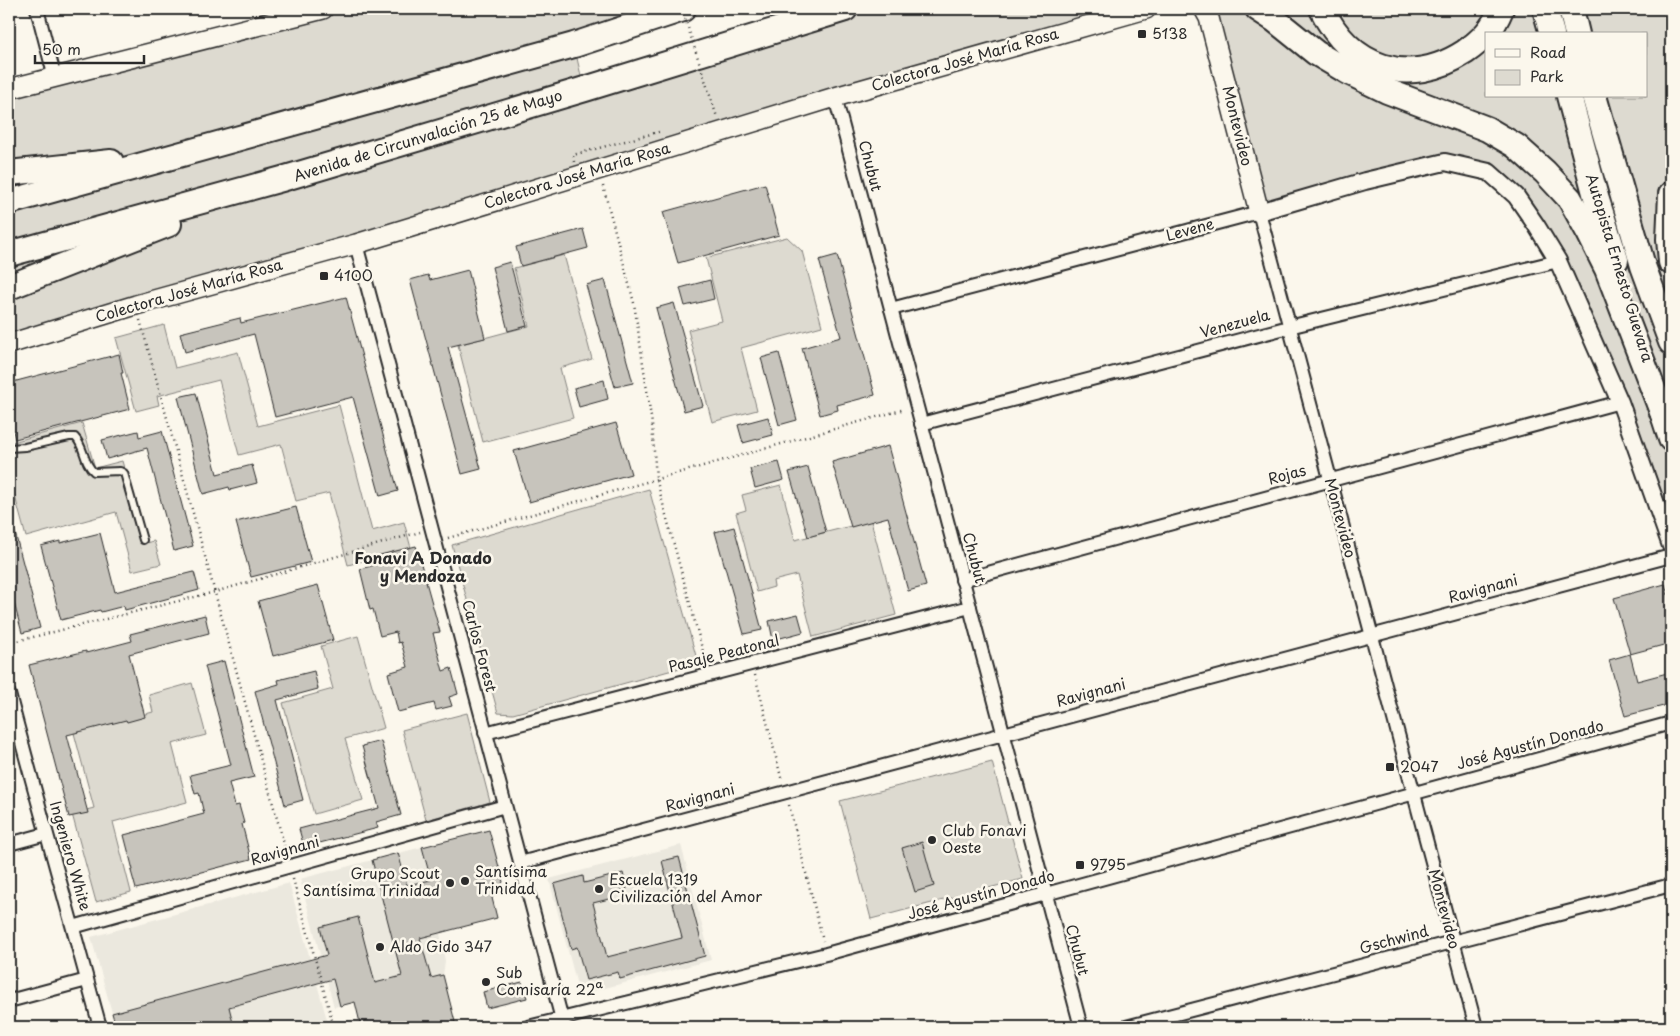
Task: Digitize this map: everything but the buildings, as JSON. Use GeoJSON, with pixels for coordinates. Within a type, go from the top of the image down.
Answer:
{"type":"FeatureCollection","features":[{"type":"Feature","properties":{"kind":"highway"},"geometry":{"type":"LineString","coordinates":[[9,202],[574,45],[683,9]]}},
{"type":"Feature","properties":{"kind":"highway","name":"Avenida de Circunvalación 25 de Mayo"},"geometry":{"type":"LineString","coordinates":[[9,254],[282,179],[575,92],[844,9]]}},
{"type":"Feature","properties":{"kind":"highway"},"geometry":{"type":"LineString","coordinates":[[1258,9],[1275,20],[1316,53],[1348,72],[1387,91],[1487,129],[1516,146],[1545,172],[1570,199],[1590,233],[1607,268],[1668,428]]}},
{"type":"Feature","properties":{"kind":"highway"},"geometry":{"type":"LineString","coordinates":[[1322,9],[1344,42],[1366,60],[1388,68],[1414,71],[1441,65],[1457,57],[1485,35]]}},
{"type":"Feature","properties":{"kind":"highway"},"geometry":{"type":"LineString","coordinates":[[1487,32],[1497,20],[1501,9]]}},
{"type":"Feature","properties":{"kind":"highway"},"geometry":{"type":"LineString","coordinates":[[1545,9],[1551,32]]}},
{"type":"Feature","properties":{"kind":"highway"},"geometry":{"type":"LineString","coordinates":[[1571,9],[1577,32]]}},
{"type":"Feature","properties":{"kind":"highway","name":"Autopista Ernesto Guevara"},"geometry":{"type":"LineString","coordinates":[[1570,98],[1596,197],[1668,428]]}},
{"type":"Feature","properties":{"kind":"highway","name":"Autopista Ernesto Guevara"},"geometry":{"type":"LineString","coordinates":[[1595,98],[1643,266],[1671,342]]}},
{"type":"Feature","properties":{"kind":"highway"},"geometry":{"type":"LineString","coordinates":[[9,173],[199,149]]}},
{"type":"Feature","properties":{"kind":"highway"},"geometry":{"type":"LineString","coordinates":[[9,287],[282,179]]}},
{"type":"Feature","properties":{"kind":"highway"},"geometry":{"type":"LineString","coordinates":[[1671,194],[1669,239],[1671,262]]}},
{"type":"Feature","properties":{"kind":"main road"},"geometry":{"type":"LineString","coordinates":[[9,90],[295,12],[323,9]]}},
{"type":"Feature","properties":{"kind":"main road","name":"Colectora José María Rosa"},"geometry":{"type":"LineString","coordinates":[[9,344],[136,305],[356,244],[835,97],[1146,9]]}},
{"type":"Feature","properties":{"kind":"main road","name":"Montevideo"},"geometry":{"type":"LineString","coordinates":[[1204,9],[1209,18],[1259,212]]}},
{"type":"Feature","properties":{"kind":"street"},"geometry":{"type":"LineString","coordinates":[[37,9],[55,78]]}},
{"type":"Feature","properties":{"kind":"street","name":"Chubut"},"geometry":{"type":"LineString","coordinates":[[835,97],[1081,1027]]}},
{"type":"Feature","properties":{"kind":"street","name":"Levene"},"geometry":{"type":"LineString","coordinates":[[891,309],[1259,212],[1365,181],[1445,162],[1489,172],[1516,196],[1558,261]]}},
{"type":"Feature","properties":{"kind":"street","name":"Montevideo"},"geometry":{"type":"LineString","coordinates":[[1259,212],[1476,1027]]}},
{"type":"Feature","properties":{"kind":"street","name":"Carlos Forest"},"geometry":{"type":"LineString","coordinates":[[356,244],[563,1023]]}},
{"type":"Feature","properties":{"kind":"street"},"geometry":{"type":"LineString","coordinates":[[1558,261],[1620,402],[1671,546]]}},
{"type":"Feature","properties":{"kind":"street","name":"Venezuela"},"geometry":{"type":"LineString","coordinates":[[921,424],[1289,327],[1558,261]]}},
{"type":"Feature","properties":{"kind":"street","name":"Rojas"},"geometry":{"type":"LineString","coordinates":[[962,580],[1620,402]]}},
{"type":"Feature","properties":{"kind":"street","name":"Ravignani"},"geometry":{"type":"LineString","coordinates":[[520,863],[1671,556]]}},
{"type":"Feature","properties":{"kind":"street","name":"Pasaje Peatonal"},"geometry":{"type":"LineString","coordinates":[[485,733],[970,607]]}},
{"type":"Feature","properties":{"kind":"street","name":"Ingeniero White"},"geometry":{"type":"LineString","coordinates":[[9,694],[100,1027]]}},
{"type":"Feature","properties":{"kind":"street","name":"José Agustín Donado"},"geometry":{"type":"LineString","coordinates":[[528,1027],[563,1023],[826,954],[1671,723]]}},
{"type":"Feature","properties":{"kind":"street","name":"Ravignani"},"geometry":{"type":"LineString","coordinates":[[73,927],[505,806]]}},
{"type":"Feature","properties":{"kind":"street"},"geometry":{"type":"LineString","coordinates":[[9,844],[46,834]]}},
{"type":"Feature","properties":{"kind":"street","name":"Gschwind"},"geometry":{"type":"LineString","coordinates":[[1126,1027],[1671,884]]}},
{"type":"Feature","properties":{"kind":"street"},"geometry":{"type":"LineString","coordinates":[[9,1001],[87,980]]}},
{"type":"Feature","properties":{"kind":"lane"},"geometry":{"type":"LineString","coordinates":[[9,448],[25,447],[68,437],[76,437],[89,468],[94,472],[120,471],[124,474],[143,540]]}},
{"type":"Feature","properties":{"kind":"path"},"geometry":{"type":"LineString","coordinates":[[683,9],[717,117]]}},
{"type":"Feature","properties":{"kind":"path"},"geometry":{"type":"LineString","coordinates":[[573,155],[669,129]]}},
{"type":"Feature","properties":{"kind":"path"},"geometry":{"type":"LineString","coordinates":[[599,169],[634,302],[652,424],[656,478],[709,674]]}},
{"type":"Feature","properties":{"kind":"path"},"geometry":{"type":"LineString","coordinates":[[136,305],[334,1027]]}},
{"type":"Feature","properties":{"kind":"path"},"geometry":{"type":"LineString","coordinates":[[435,541],[917,406]]}},
{"type":"Feature","properties":{"kind":"path"},"geometry":{"type":"LineString","coordinates":[[9,643],[215,592],[431,528]]}},
{"type":"Feature","properties":{"kind":"path"},"geometry":{"type":"LineString","coordinates":[[752,664],[826,954]]}},
{"type":"Feature","properties":{"kind":"shaded area"},"geometry":{"type":"Polygon","coordinates":[[[681,845],[711,960],[590,992],[577,985],[549,879],[681,845]]]}},
{"type":"Feature","properties":{"kind":"shaded area","name":"Aldo Gido 347"},"geometry":{"type":"Polygon","coordinates":[[[422,847],[431,880],[427,881],[445,961],[443,975],[455,1022],[434,1027],[361,1027],[355,1002],[334,1007],[300,879],[422,847]]]}},
{"type":"Feature","properties":{"kind":"shaded area"},"geometry":{"type":"Polygon","coordinates":[[[289,883],[329,1027],[116,1027],[91,937],[289,883]]]}},
{"type":"Feature","properties":{"kind":"green space"},"geometry":{"type":"Polygon","coordinates":[[[323,9],[683,9],[574,45],[584,89],[845,9],[1146,9],[9,344],[9,89],[323,9]]]}},
{"type":"Feature","properties":{"kind":"green space"},"geometry":{"type":"Polygon","coordinates":[[[1204,9],[1671,9],[1671,546],[1558,261],[1489,172],[1445,162],[1259,212],[1204,9]]]}},
{"type":"Feature","properties":{"kind":"green space"},"geometry":{"type":"Polygon","coordinates":[[[787,237],[802,251],[822,326],[741,348],[757,410],[712,422],[688,330],[722,321],[706,258],[787,237]]]}},
{"type":"Feature","properties":{"kind":"green space"},"geometry":{"type":"Polygon","coordinates":[[[564,255],[592,359],[560,368],[573,418],[483,442],[458,345],[529,326],[514,268],[564,255]]]}},
{"type":"Feature","properties":{"kind":"green space"},"geometry":{"type":"Polygon","coordinates":[[[164,325],[175,368],[238,352],[258,426],[339,405],[372,531],[404,522],[411,548],[348,565],[329,493],[296,501],[281,444],[239,455],[219,380],[157,396],[159,405],[136,411],[116,338],[164,325]]]}},
{"type":"Feature","properties":{"kind":"green space"},"geometry":{"type":"Polygon","coordinates":[[[82,423],[95,468],[122,461],[145,543],[154,541],[161,564],[132,571],[116,512],[26,537],[9,474],[9,443],[82,423]]]}},
{"type":"Feature","properties":{"kind":"green space"},"geometry":{"type":"Polygon","coordinates":[[[781,485],[795,540],[871,521],[896,615],[813,637],[797,575],[773,581],[774,587],[757,592],[736,513],[746,510],[742,495],[781,485]]]}},
{"type":"Feature","properties":{"kind":"green space"},"geometry":{"type":"Polygon","coordinates":[[[649,489],[698,663],[513,714],[498,713],[452,545],[649,489]]]}},
{"type":"Feature","properties":{"kind":"green space"},"geometry":{"type":"Polygon","coordinates":[[[358,636],[384,728],[345,739],[363,800],[314,814],[283,703],[333,689],[321,646],[358,636]]]}},
{"type":"Feature","properties":{"kind":"green space"},"geometry":{"type":"Polygon","coordinates":[[[192,683],[206,735],[172,744],[187,802],[113,822],[131,892],[96,902],[72,814],[94,808],[74,733],[153,712],[149,695],[192,683]]]}},
{"type":"Feature","properties":{"kind":"green space"},"geometry":{"type":"Polygon","coordinates":[[[467,713],[490,802],[426,820],[402,730],[467,713]]]}},
{"type":"Feature","properties":{"kind":"green space","name":"Club Fonavi Oeste"},"geometry":{"type":"Polygon","coordinates":[[[992,762],[1023,879],[871,919],[840,801],[992,762]]]}},
{"type":"Feature","properties":{"kind":"place","name":"5138"},"geometry":{"type":"Point","coordinates":[1142,34]}},
{"type":"Feature","properties":{"kind":"place","name":"4100"},"geometry":{"type":"Point","coordinates":[324,276]}},
{"type":"Feature","properties":{"kind":"place","name":"2047"},"geometry":{"type":"Point","coordinates":[1390,767]}},
{"type":"Feature","properties":{"kind":"place","name":"Club Fonavi Oeste"},"geometry":{"type":"Point","coordinates":[932,840]}},
{"type":"Feature","properties":{"kind":"place","name":"9795"},"geometry":{"type":"Point","coordinates":[1080,865]}},
{"type":"Feature","properties":{"kind":"place","name":"Santísima Trinidad"},"geometry":{"type":"Point","coordinates":[465,881]}},
{"type":"Feature","properties":{"kind":"place","name":"Grupo Scout Santísima Trinidad"},"geometry":{"type":"Point","coordinates":[450,883]}},
{"type":"Feature","properties":{"kind":"place","name":"Escuela 1319 Civilización del Amor"},"geometry":{"type":"Point","coordinates":[599,889]}},
{"type":"Feature","properties":{"kind":"place","name":"Aldo Gido 347"},"geometry":{"type":"Point","coordinates":[380,947]}},
{"type":"Feature","properties":{"kind":"place","name":"Sub Comisaría 22ª"},"geometry":{"type":"Point","coordinates":[486,982]}},
{"type":"Feature","properties":{"kind":"district","name":"Fonavi A Donado y Mendoza"},"geometry":{"type":"Point","coordinates":[423,567]}}]}
